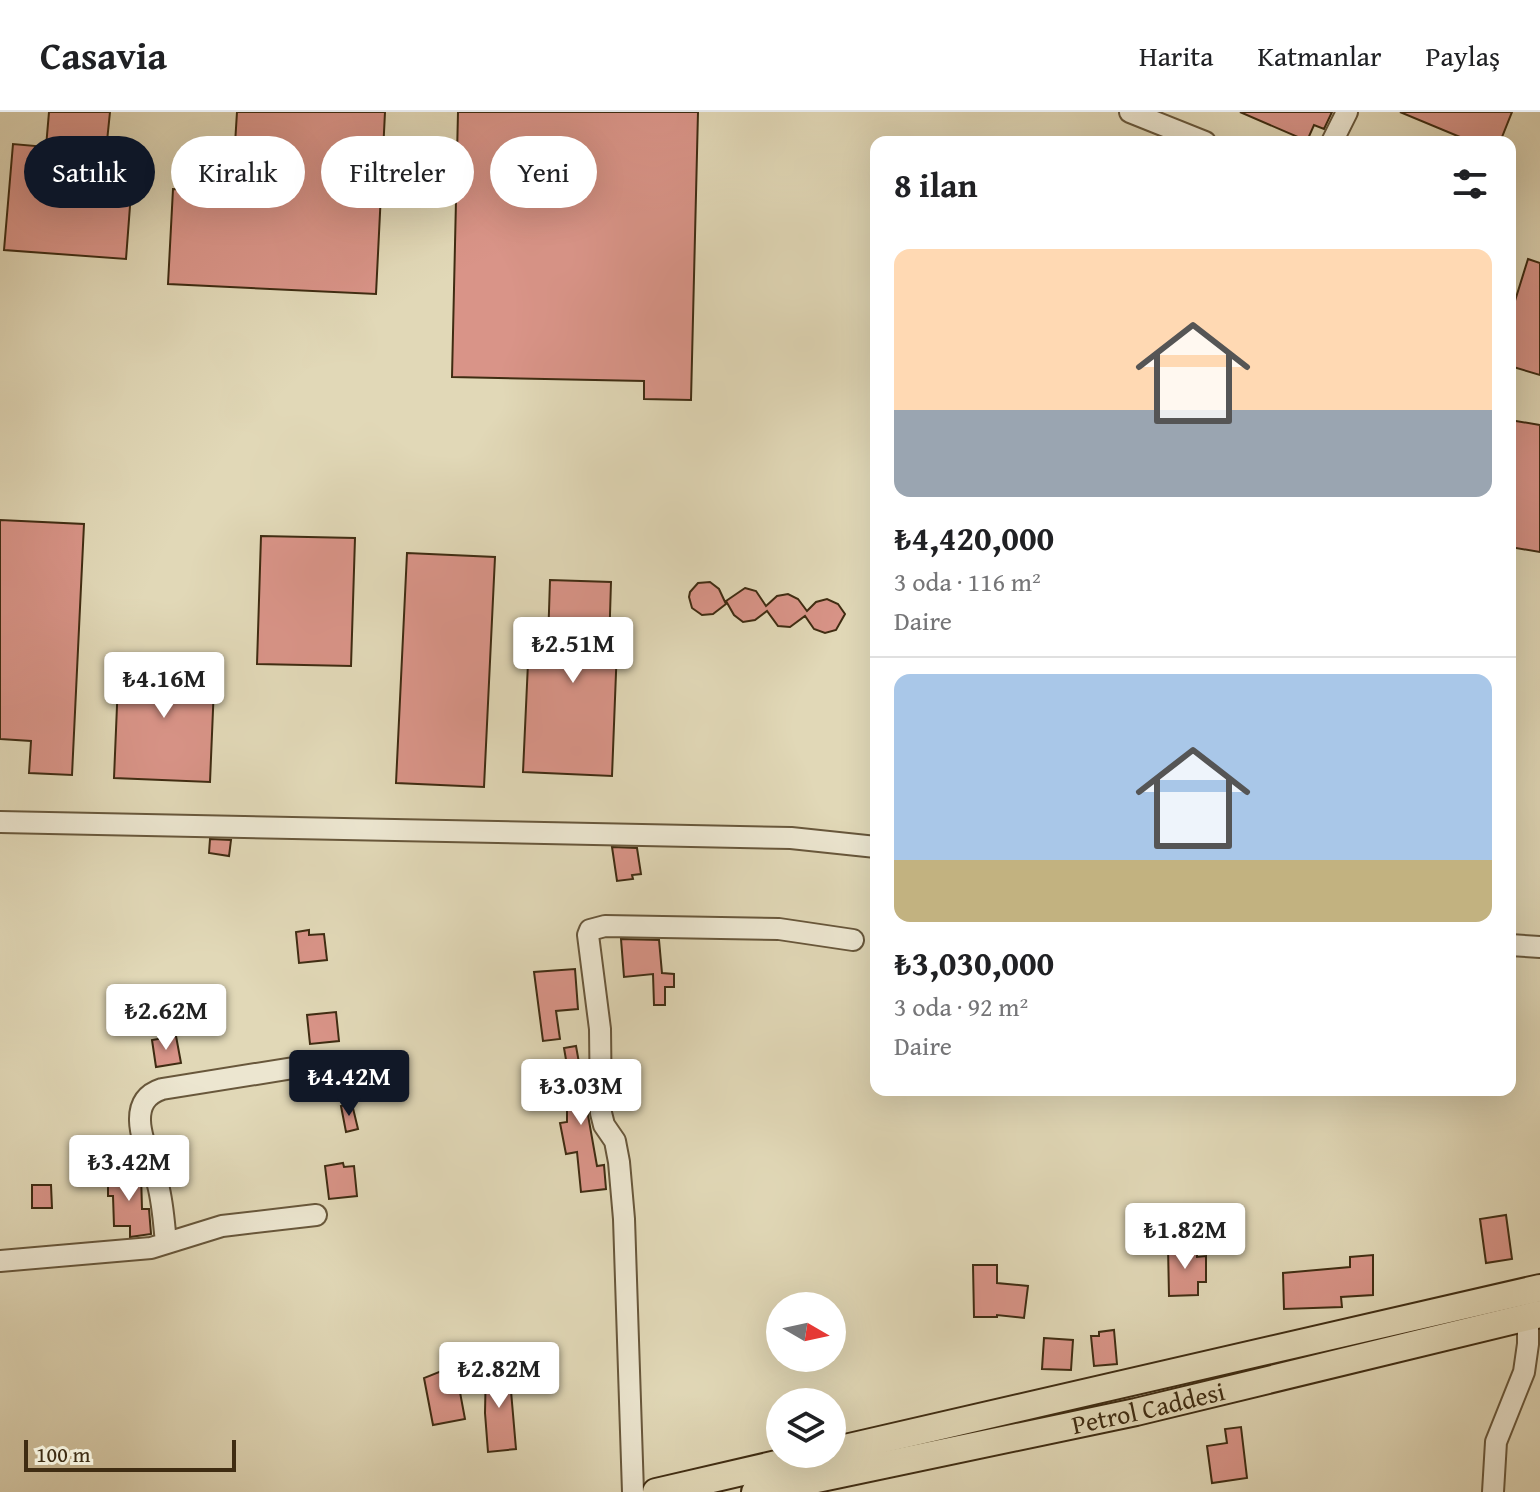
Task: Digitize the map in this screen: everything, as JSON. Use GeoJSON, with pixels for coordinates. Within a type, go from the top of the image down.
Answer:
{"type":"FeatureCollection","features":[{"type":"Feature","properties":{"kind":"main road","name":"Petrol Caddesi"},"geometry":{"type":"LineString","coordinates":[[846,1448],[1540,1288]]}},
{"type":"Feature","properties":{"kind":"main road","name":"Petrol Caddesi"},"geometry":{"type":"LineString","coordinates":[[755,1492],[1136,1412],[1534,1316]]}},
{"type":"Feature","properties":{"kind":"main road"},"geometry":{"type":"LineString","coordinates":[[656,1492],[766,1467]]}},
{"type":"Feature","properties":{"kind":"street"},"geometry":{"type":"LineString","coordinates":[[1130,112],[1190,136]]}},
{"type":"Feature","properties":{"kind":"street"},"geometry":{"type":"LineString","coordinates":[[1335,136],[1347,112]]}},
{"type":"Feature","properties":{"kind":"street"},"geometry":{"type":"LineString","coordinates":[[0,822],[791,838],[870,846]]}},
{"type":"Feature","properties":{"kind":"street"},"geometry":{"type":"LineString","coordinates":[[633,1492],[623,1205],[615,1141],[604,1125],[601,1113],[600,1029],[588,935],[590,930],[605,926],[779,929],[853,940]]}},
{"type":"Feature","properties":{"kind":"street"},"geometry":{"type":"LineString","coordinates":[[1516,945],[1540,947]]}},
{"type":"Feature","properties":{"kind":"street"},"geometry":{"type":"LineString","coordinates":[[166,1243],[161,1197],[144,1144],[141,1123],[141,1109],[148,1096],[162,1089],[312,1065]]}},
{"type":"Feature","properties":{"kind":"street"},"geometry":{"type":"LineString","coordinates":[[0,1261],[151,1248],[222,1226],[316,1215]]}},
{"type":"Feature","properties":{"kind":"street"},"geometry":{"type":"LineString","coordinates":[[1493,1492],[1496,1442],[1503,1418],[1517,1394],[1524,1372],[1534,1316]]}},
{"type":"Feature","properties":{"kind":"building"},"geometry":{"type":"Polygon","coordinates":[[[49,112],[110,112],[108,136],[47,136],[49,112]]]}},
{"type":"Feature","properties":{"kind":"building"},"geometry":{"type":"Polygon","coordinates":[[[237,112],[385,112],[384,136],[321,136],[321,208],[380,208],[376,294],[168,284],[172,208],[305,208],[305,136],[236,136],[237,112]]]}},
{"type":"Feature","properties":{"kind":"building"},"geometry":{"type":"Polygon","coordinates":[[[458,112],[698,112],[691,400],[644,399],[644,381],[452,377],[456,208],[474,208],[474,136],[457,136],[458,112]]]}},
{"type":"Feature","properties":{"kind":"building"},"geometry":{"type":"Polygon","coordinates":[[[1240,112],[1332,112],[1324,129],[1314,125],[1309,136],[1295,136],[1240,112]]]}},
{"type":"Feature","properties":{"kind":"building"},"geometry":{"type":"Polygon","coordinates":[[[1400,112],[1512,112],[1502,136],[1458,136],[1400,112]]]}},
{"type":"Feature","properties":{"kind":"building"},"geometry":{"type":"Polygon","coordinates":[[[13,144],[24,145],[24,208],[130,208],[126,259],[4,250],[13,144]]]}},
{"type":"Feature","properties":{"kind":"building"},"geometry":{"type":"Polygon","coordinates":[[[1528,259],[1540,263],[1540,375],[1516,368],[1516,298],[1528,259]]]}},
{"type":"Feature","properties":{"kind":"building"},"geometry":{"type":"Polygon","coordinates":[[[1516,421],[1540,425],[1540,552],[1516,548],[1516,421]]]}},
{"type":"Feature","properties":{"kind":"building"},"geometry":{"type":"Polygon","coordinates":[[[0,520],[84,524],[72,775],[29,773],[31,741],[0,739],[0,520]]]}},
{"type":"Feature","properties":{"kind":"building"},"geometry":{"type":"Polygon","coordinates":[[[261,536],[355,538],[351,666],[257,664],[261,536]]]}},
{"type":"Feature","properties":{"kind":"building"},"geometry":{"type":"Polygon","coordinates":[[[407,553],[495,557],[484,787],[396,783],[407,553]]]}},
{"type":"Feature","properties":{"kind":"building"},"geometry":{"type":"Polygon","coordinates":[[[550,580],[611,582],[609,647],[617,647],[612,776],[523,772],[529,641],[548,642],[550,580]]]}},
{"type":"Feature","properties":{"kind":"building"},"geometry":{"type":"Polygon","coordinates":[[[710,582],[719,589],[726,604],[713,614],[702,615],[692,608],[690,592],[698,583],[710,582]]]}},
{"type":"Feature","properties":{"kind":"building"},"geometry":{"type":"Polygon","coordinates":[[[745,588],[756,591],[766,606],[777,596],[788,594],[798,599],[807,611],[816,602],[827,599],[838,604],[845,614],[836,630],[825,633],[814,629],[805,616],[790,627],[778,626],[767,611],[755,620],[743,622],[734,615],[726,601],[745,588]]]}},
{"type":"Feature","properties":{"kind":"building"},"geometry":{"type":"Polygon","coordinates":[[[119,658],[215,662],[210,782],[114,778],[119,658]]]}},
{"type":"Feature","properties":{"kind":"building"},"geometry":{"type":"Polygon","coordinates":[[[210,839],[231,840],[229,856],[209,853],[210,839]]]}},
{"type":"Feature","properties":{"kind":"building"},"geometry":{"type":"Polygon","coordinates":[[[612,847],[637,848],[641,874],[632,875],[633,879],[617,881],[612,847]]]}},
{"type":"Feature","properties":{"kind":"building"},"geometry":{"type":"Polygon","coordinates":[[[309,930],[309,935],[324,934],[327,960],[299,963],[296,932],[309,930]]]}},
{"type":"Feature","properties":{"kind":"building"},"geometry":{"type":"Polygon","coordinates":[[[621,939],[659,940],[662,973],[674,974],[674,987],[665,987],[665,1005],[654,1005],[653,974],[624,977],[621,939]]]}},
{"type":"Feature","properties":{"kind":"building"},"geometry":{"type":"Polygon","coordinates":[[[575,969],[578,1009],[556,1011],[560,1039],[543,1041],[534,972],[575,969]]]}},
{"type":"Feature","properties":{"kind":"building"},"geometry":{"type":"Polygon","coordinates":[[[336,1012],[339,1041],[310,1044],[307,1015],[336,1012]]]}},
{"type":"Feature","properties":{"kind":"building"},"geometry":{"type":"Polygon","coordinates":[[[176,1036],[181,1063],[156,1067],[152,1040],[176,1036]]]}},
{"type":"Feature","properties":{"kind":"building"},"geometry":{"type":"Polygon","coordinates":[[[576,1046],[581,1074],[588,1074],[586,1104],[597,1166],[604,1165],[606,1189],[581,1192],[577,1152],[566,1154],[560,1123],[567,1122],[567,1083],[570,1083],[564,1048],[576,1046]]]}},
{"type":"Feature","properties":{"kind":"building"},"geometry":{"type":"Polygon","coordinates":[[[352,1104],[358,1129],[346,1132],[341,1106],[352,1104]]]}},
{"type":"Feature","properties":{"kind":"building"},"geometry":{"type":"Polygon","coordinates":[[[343,1163],[344,1167],[354,1166],[357,1196],[329,1199],[325,1166],[343,1163]]]}},
{"type":"Feature","properties":{"kind":"building"},"geometry":{"type":"Polygon","coordinates":[[[108,1173],[141,1173],[142,1209],[149,1209],[151,1234],[130,1237],[130,1226],[114,1226],[113,1196],[108,1196],[108,1173]]]}},
{"type":"Feature","properties":{"kind":"building"},"geometry":{"type":"Polygon","coordinates":[[[32,1185],[51,1185],[52,1208],[32,1208],[32,1185]]]}},
{"type":"Feature","properties":{"kind":"building"},"geometry":{"type":"Polygon","coordinates":[[[1506,1215],[1512,1259],[1486,1263],[1480,1219],[1506,1215]]]}},
{"type":"Feature","properties":{"kind":"building"},"geometry":{"type":"Polygon","coordinates":[[[1168,1247],[1197,1247],[1197,1257],[1206,1256],[1206,1282],[1198,1282],[1198,1295],[1169,1296],[1168,1247]]]}},
{"type":"Feature","properties":{"kind":"building"},"geometry":{"type":"Polygon","coordinates":[[[1373,1255],[1373,1295],[1341,1297],[1342,1307],[1284,1309],[1283,1273],[1350,1267],[1350,1257],[1373,1255]]]}},
{"type":"Feature","properties":{"kind":"building"},"geometry":{"type":"Polygon","coordinates":[[[973,1265],[997,1265],[997,1283],[1028,1286],[1024,1318],[997,1315],[974,1317],[973,1265]]]}},
{"type":"Feature","properties":{"kind":"building"},"geometry":{"type":"Polygon","coordinates":[[[1114,1330],[1117,1364],[1094,1366],[1091,1336],[1114,1330]]]}},
{"type":"Feature","properties":{"kind":"building"},"geometry":{"type":"Polygon","coordinates":[[[1044,1338],[1073,1340],[1071,1370],[1042,1369],[1044,1338]]]}},
{"type":"Feature","properties":{"kind":"building"},"geometry":{"type":"Polygon","coordinates":[[[486,1365],[507,1365],[506,1391],[511,1391],[516,1449],[488,1452],[486,1365]]]}},
{"type":"Feature","properties":{"kind":"building"},"geometry":{"type":"Polygon","coordinates":[[[454,1366],[462,1386],[459,1387],[465,1419],[433,1425],[424,1378],[454,1366]]]}},
{"type":"Feature","properties":{"kind":"building"},"geometry":{"type":"Polygon","coordinates":[[[1241,1427],[1247,1478],[1212,1483],[1207,1446],[1227,1443],[1225,1429],[1241,1427]]]}}]}
